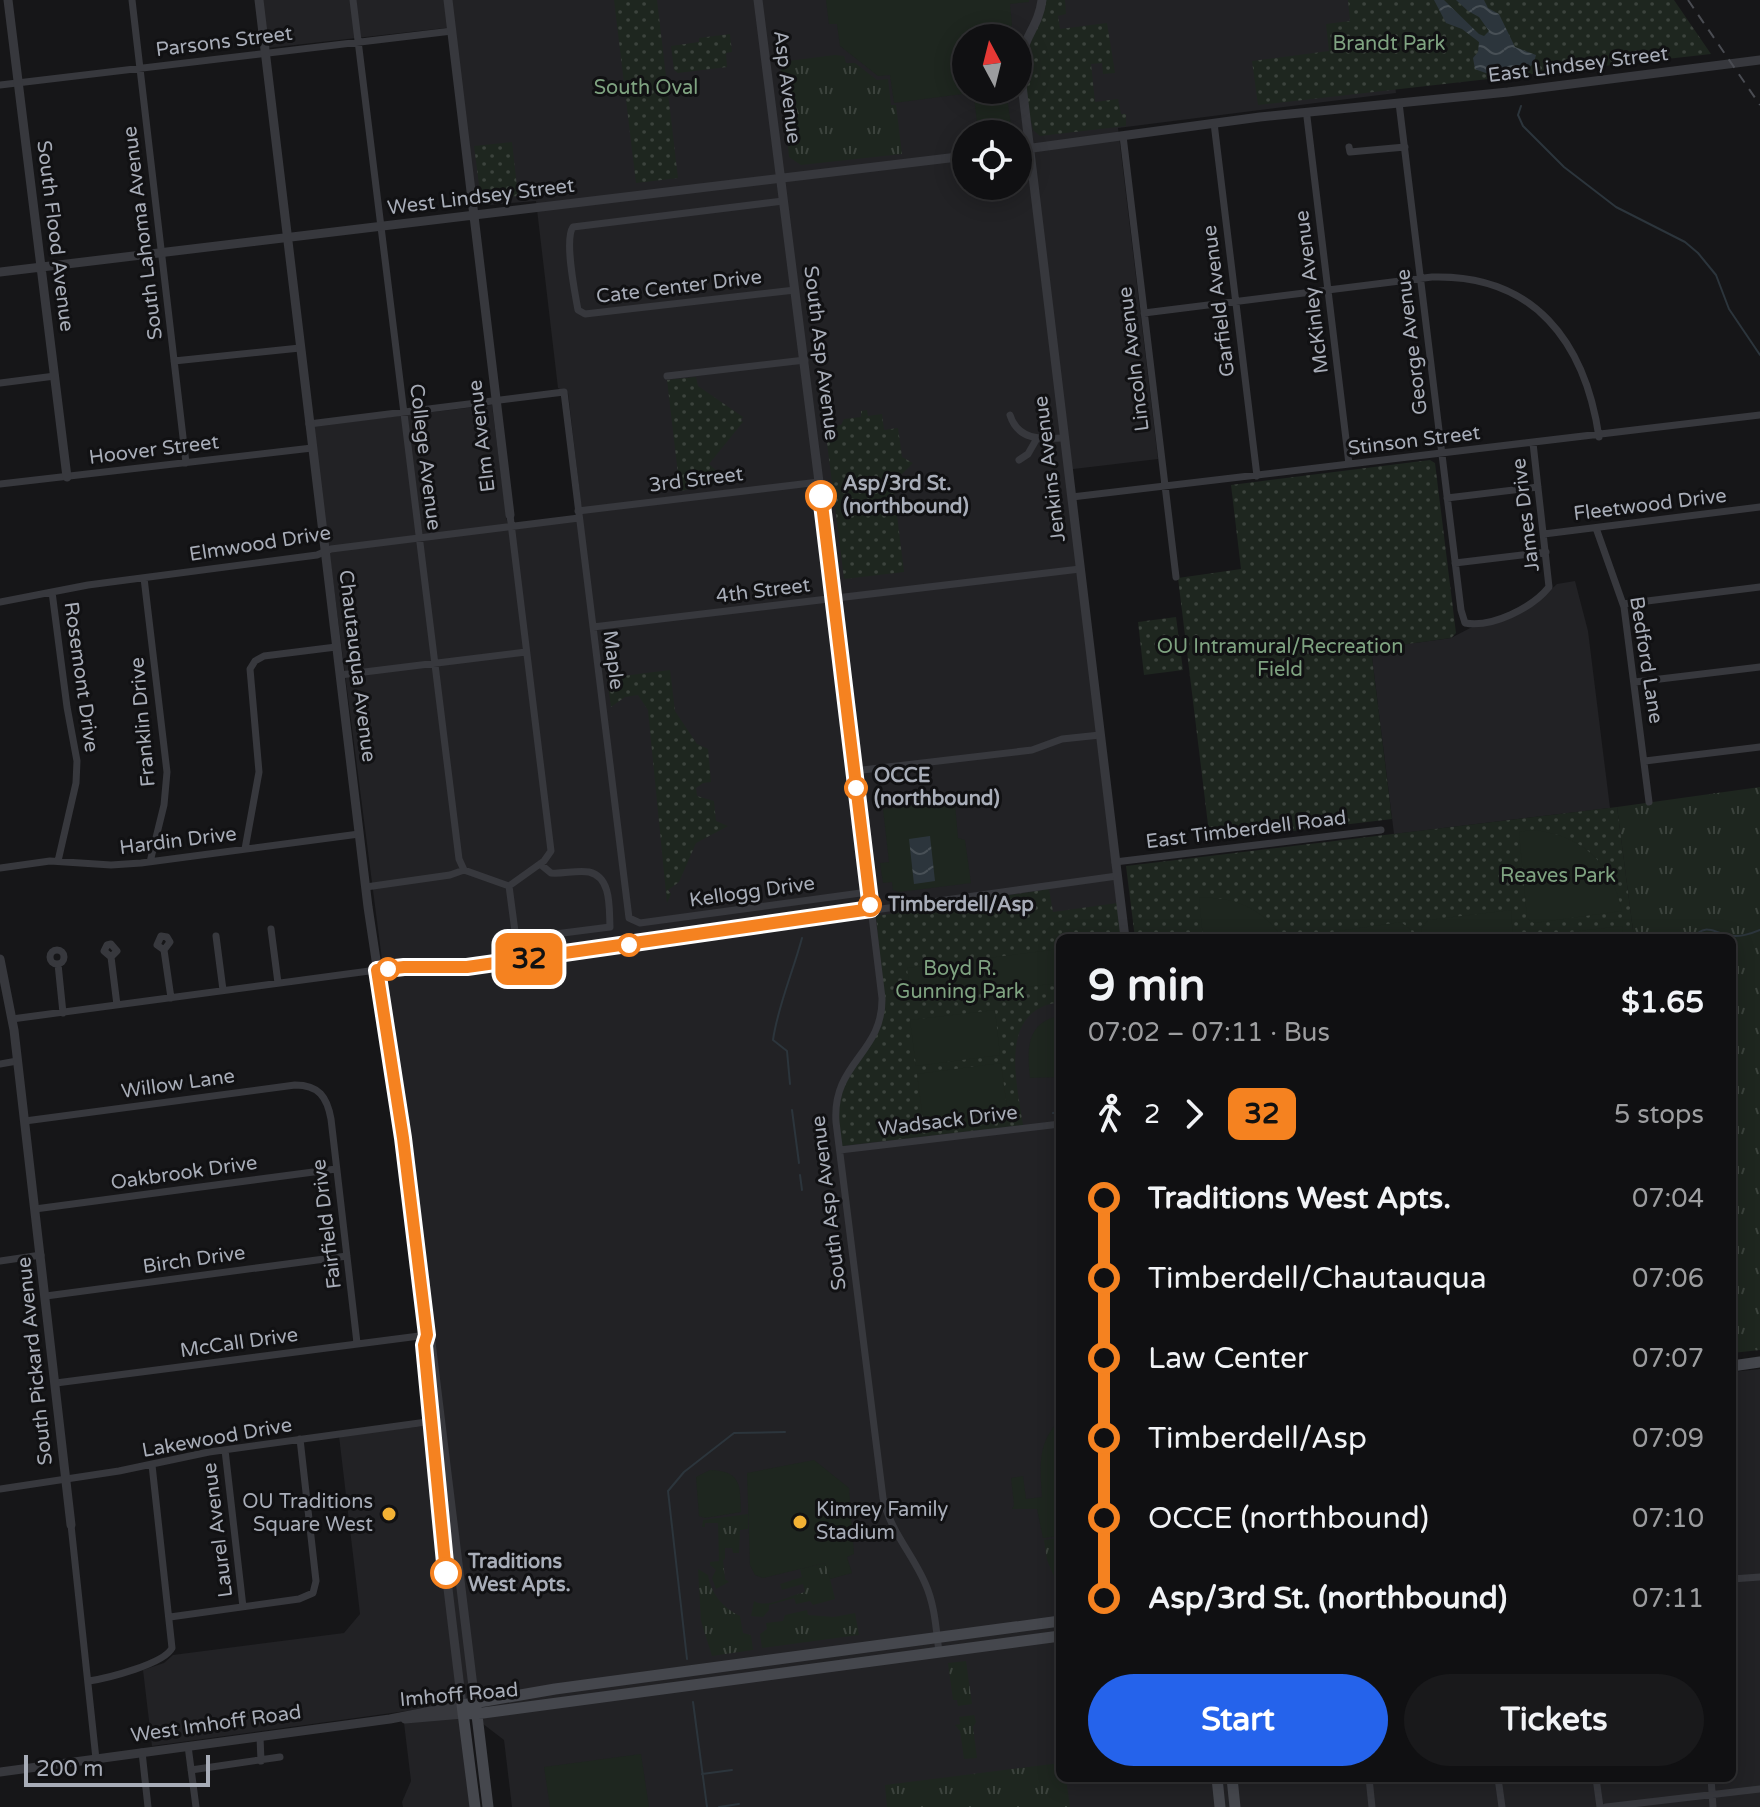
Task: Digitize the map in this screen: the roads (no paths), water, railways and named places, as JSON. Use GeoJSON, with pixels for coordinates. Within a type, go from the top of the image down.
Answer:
{"type":"FeatureCollection","features":[{"type":"Feature","properties":{"kind":"main road"},"geometry":{"type":"LineString","coordinates":[[1736,1365],[1760,1362]]}},
{"type":"Feature","properties":{"kind":"main road","name":"Imhoff Road"},"geometry":{"type":"LineString","coordinates":[[476,1708],[555,1689],[1056,1622]]}},
{"type":"Feature","properties":{"kind":"main road","name":"Imhoff Road"},"geometry":{"type":"LineString","coordinates":[[463,1709],[1056,1637]]}},
{"type":"Feature","properties":{"kind":"main road","name":"Chautauqua Avenue"},"geometry":{"type":"LineString","coordinates":[[476,1708],[488,1807]]}},
{"type":"Feature","properties":{"kind":"main road","name":"Chautauqua Avenue"},"geometry":{"type":"LineString","coordinates":[[463,1709],[475,1807]]}},
{"type":"Feature","properties":{"kind":"main road"},"geometry":{"type":"LineString","coordinates":[[1217,1782],[1220,1807]]}},
{"type":"Feature","properties":{"kind":"main road"},"geometry":{"type":"LineString","coordinates":[[1232,1782],[1235,1807]]}},
{"type":"Feature","properties":{"kind":"street","name":"South Flood Avenue"},"geometry":{"type":"LineString","coordinates":[[8,0],[67,477]]}},
{"type":"Feature","properties":{"kind":"street","name":"South Lahoma Avenue"},"geometry":{"type":"LineString","coordinates":[[132,0],[186,463]]}},
{"type":"Feature","properties":{"kind":"street","name":"Chautauqua Avenue"},"geometry":{"type":"LineString","coordinates":[[259,0],[359,834],[403,1138],[427,1335],[424,1345],[476,1708]]}},
{"type":"Feature","properties":{"kind":"street","name":"College Avenue"},"geometry":{"type":"LineString","coordinates":[[353,0],[459,859],[464,870]]}},
{"type":"Feature","properties":{"kind":"street","name":"Elm Avenue"},"geometry":{"type":"LineString","coordinates":[[448,0],[551,844],[550,854],[540,864]]}},
{"type":"Feature","properties":{"kind":"street","name":"Asp Avenue"},"geometry":{"type":"LineString","coordinates":[[758,0],[780,179]]}},
{"type":"Feature","properties":{"kind":"street","name":"Jenkins Avenue"},"geometry":{"type":"LineString","coordinates":[[1027,120],[1020,57],[1037,20],[1042,0]]}},
{"type":"Feature","properties":{"kind":"street","name":"Parsons Street"},"geometry":{"type":"LineString","coordinates":[[0,85],[452,31]]}},
{"type":"Feature","properties":{"kind":"street","name":"East Lindsey Street"},"geometry":{"type":"LineString","coordinates":[[1032,148],[1760,60]]}},
{"type":"Feature","properties":{"kind":"street","name":"East Lindsey Street"},"geometry":{"type":"LineString","coordinates":[[1214,125],[1307,117],[1391,107],[1399,103]]}},
{"type":"Feature","properties":{"kind":"street","name":"George Avenue"},"geometry":{"type":"LineString","coordinates":[[1399,103],[1462,616],[1468,624]]}},
{"type":"Feature","properties":{"kind":"street","name":"McKinley Avenue"},"geometry":{"type":"LineString","coordinates":[[1307,117],[1349,464]]}},
{"type":"Feature","properties":{"kind":"street","name":"Garfield Avenue"},"geometry":{"type":"LineString","coordinates":[[1214,125],[1257,476]]}},
{"type":"Feature","properties":{"kind":"street","name":"Lincoln Avenue"},"geometry":{"type":"LineString","coordinates":[[1123,136],[1176,577]]}},
{"type":"Feature","properties":{"kind":"street"},"geometry":{"type":"LineString","coordinates":[[1349,147],[1350,152],[1360,152],[1405,147]]}},
{"type":"Feature","properties":{"kind":"street","name":"West Lindsey Street"},"geometry":{"type":"LineString","coordinates":[[0,272],[952,158]]}},
{"type":"Feature","properties":{"kind":"street","name":"Jenkins Avenue"},"geometry":{"type":"LineString","coordinates":[[1032,165],[1124,934]]}},
{"type":"Feature","properties":{"kind":"street","name":"South Asp Avenue"},"geometry":{"type":"LineString","coordinates":[[780,179],[805,360],[882,1009],[875,1034],[846,1073],[835,1107],[883,1498],[892,1527],[929,1592],[939,1652]]}},
{"type":"Feature","properties":{"kind":"street","name":"Cate Center Drive"},"geometry":{"type":"LineString","coordinates":[[783,201],[576,226],[569,233],[572,266],[578,310],[585,314],[795,290]]}},
{"type":"Feature","properties":{"kind":"street"},"geometry":{"type":"LineString","coordinates":[[1144,313],[1421,278],[1459,276],[1484,281],[1513,293],[1535,307],[1561,333],[1579,364],[1595,408],[1599,437]]}},
{"type":"Feature","properties":{"kind":"street"},"geometry":{"type":"LineString","coordinates":[[174,361],[300,348]]}},
{"type":"Feature","properties":{"kind":"street"},"geometry":{"type":"LineString","coordinates":[[667,376],[805,360]]}},
{"type":"Feature","properties":{"kind":"street"},"geometry":{"type":"LineString","coordinates":[[0,383],[55,376]]}},
{"type":"Feature","properties":{"kind":"street","name":"Maple"},"geometry":{"type":"LineString","coordinates":[[496,400],[564,392],[627,913],[630,921],[640,923]]}},
{"type":"Feature","properties":{"kind":"street"},"geometry":{"type":"LineString","coordinates":[[309,424],[496,400]]}},
{"type":"Feature","properties":{"kind":"street"},"geometry":{"type":"LineString","coordinates":[[1010,415],[1019,431],[1036,440],[1064,438]]}},
{"type":"Feature","properties":{"kind":"street","name":"Stinson Street"},"geometry":{"type":"LineString","coordinates":[[1072,497],[1599,437],[1760,415]]}},
{"type":"Feature","properties":{"kind":"street"},"geometry":{"type":"LineString","coordinates":[[1019,460],[1028,454],[1036,440]]}},
{"type":"Feature","properties":{"kind":"street","name":"James Drive"},"geometry":{"type":"LineString","coordinates":[[1468,624],[1506,615],[1543,594],[1550,584],[1533,443]]}},
{"type":"Feature","properties":{"kind":"street","name":"Hoover Street"},"geometry":{"type":"LineString","coordinates":[[0,484],[312,448]]}},
{"type":"Feature","properties":{"kind":"street","name":"3rd Street"},"geometry":{"type":"LineString","coordinates":[[526,524],[819,482]]}},
{"type":"Feature","properties":{"kind":"street"},"geometry":{"type":"LineString","coordinates":[[1447,498],[1538,487]]}},
{"type":"Feature","properties":{"kind":"street","name":"Fleetwood Drive"},"geometry":{"type":"LineString","coordinates":[[1544,534],[1760,507]]}},
{"type":"Feature","properties":{"kind":"street","name":"Elmwood Drive"},"geometry":{"type":"LineString","coordinates":[[0,602],[144,578],[317,555],[324,551],[526,524]]}},
{"type":"Feature","properties":{"kind":"street","name":"Bedford Lane"},"geometry":{"type":"LineString","coordinates":[[1596,528],[1623,604],[1649,802]]}},
{"type":"Feature","properties":{"kind":"street"},"geometry":{"type":"LineString","coordinates":[[1455,563],[1546,552]]}},
{"type":"Feature","properties":{"kind":"street","name":"4th Street"},"geometry":{"type":"LineString","coordinates":[[593,627],[1080,569]]}},
{"type":"Feature","properties":{"kind":"street","name":"Franklin Drive"},"geometry":{"type":"LineString","coordinates":[[144,578],[167,772],[164,805],[150,862]]}},
{"type":"Feature","properties":{"kind":"street"},"geometry":{"type":"LineString","coordinates":[[1623,604],[1760,587]]}},
{"type":"Feature","properties":{"kind":"street","name":"Rosemont Drive"},"geometry":{"type":"LineString","coordinates":[[52,592],[77,761],[76,783],[58,861]]}},
{"type":"Feature","properties":{"kind":"street"},"geometry":{"type":"LineString","coordinates":[[245,849],[259,772],[250,669],[255,661],[264,656],[336,647]]}},
{"type":"Feature","properties":{"kind":"street"},"geometry":{"type":"LineString","coordinates":[[340,675],[526,652]]}},
{"type":"Feature","properties":{"kind":"street"},"geometry":{"type":"LineString","coordinates":[[1635,682],[1760,667]]}},
{"type":"Feature","properties":{"kind":"street"},"geometry":{"type":"LineString","coordinates":[[854,771],[1032,750],[1062,739],[1100,735]]}},
{"type":"Feature","properties":{"kind":"street"},"geometry":{"type":"LineString","coordinates":[[1645,761],[1760,747]]}},
{"type":"Feature","properties":{"kind":"street","name":"East Timberdell Road"},"geometry":{"type":"LineString","coordinates":[[1115,862],[1381,830]]}},
{"type":"Feature","properties":{"kind":"street","name":"Hardin Drive"},"geometry":{"type":"LineString","coordinates":[[0,868],[58,861],[111,865],[150,862],[359,834]]}},
{"type":"Feature","properties":{"kind":"street"},"geometry":{"type":"LineString","coordinates":[[540,864],[551,873],[588,872],[601,878],[607,891],[610,927],[516,939],[509,886],[540,864]]}},
{"type":"Feature","properties":{"kind":"street"},"geometry":{"type":"LineString","coordinates":[[366,887],[450,875],[464,870],[509,886]]}},
{"type":"Feature","properties":{"kind":"street"},"geometry":{"type":"LineString","coordinates":[[12,1019],[377,970],[467,967],[1117,876]]}},
{"type":"Feature","properties":{"kind":"street","name":"Kellogg Drive"},"geometry":{"type":"LineString","coordinates":[[640,923],[868,892]]}},
{"type":"Feature","properties":{"kind":"street"},"geometry":{"type":"LineString","coordinates":[[271,929],[278,983]]}},
{"type":"Feature","properties":{"kind":"street"},"geometry":{"type":"LineString","coordinates":[[216,936],[223,990]]}},
{"type":"Feature","properties":{"kind":"street"},"geometry":{"type":"LineString","coordinates":[[164,950],[171,998]]}},
{"type":"Feature","properties":{"kind":"street"},"geometry":{"type":"LineString","coordinates":[[111,957],[117,1005]]}},
{"type":"Feature","properties":{"kind":"street","name":"South Pickard Avenue"},"geometry":{"type":"LineString","coordinates":[[0,959],[12,1019],[25,1121],[96,1759]]}},
{"type":"Feature","properties":{"kind":"street"},"geometry":{"type":"LineString","coordinates":[[58,964],[63,1013]]}},
{"type":"Feature","properties":{"kind":"street"},"geometry":{"type":"LineString","coordinates":[[0,1064],[17,1061]]}},
{"type":"Feature","properties":{"kind":"street","name":"Willow Lane"},"geometry":{"type":"LineString","coordinates":[[25,1121],[295,1085],[315,1088],[328,1102]]}},
{"type":"Feature","properties":{"kind":"street","name":"Fairfield Drive"},"geometry":{"type":"LineString","coordinates":[[328,1102],[357,1343]]}},
{"type":"Feature","properties":{"kind":"street","name":"Wadsack Drive"},"geometry":{"type":"LineString","coordinates":[[840,1150],[1056,1124]]}},
{"type":"Feature","properties":{"kind":"street","name":"Oakbrook Drive"},"geometry":{"type":"LineString","coordinates":[[35,1209],[336,1169]]}},
{"type":"Feature","properties":{"kind":"street"},"geometry":{"type":"LineString","coordinates":[[0,1261],[41,1255]]}},
{"type":"Feature","properties":{"kind":"street","name":"Birch Drive"},"geometry":{"type":"LineString","coordinates":[[46,1296],[347,1256]]}},
{"type":"Feature","properties":{"kind":"street","name":"McCall Drive"},"geometry":{"type":"LineString","coordinates":[[56,1383],[427,1335]]}},
{"type":"Feature","properties":{"kind":"street","name":"Chautauqua Avenue"},"geometry":{"type":"LineString","coordinates":[[436,1421],[442,1539],[463,1709]]}},
{"type":"Feature","properties":{"kind":"street","name":"Lakewood Drive"},"geometry":{"type":"LineString","coordinates":[[0,1489],[66,1480],[225,1450],[436,1421]]}},
{"type":"Feature","properties":{"kind":"street"},"geometry":{"type":"LineString","coordinates":[[170,1617],[304,1598],[313,1593],[316,1581],[300,1439]]}},
{"type":"Feature","properties":{"kind":"street","name":"Laurel Avenue"},"geometry":{"type":"LineString","coordinates":[[225,1450],[243,1607]]}},
{"type":"Feature","properties":{"kind":"street"},"geometry":{"type":"LineString","coordinates":[[89,1681],[120,1675],[165,1658],[172,1648],[152,1465]]}},
{"type":"Feature","properties":{"kind":"street"},"geometry":{"type":"LineString","coordinates":[[1736,1579],[1760,1577]]}},
{"type":"Feature","properties":{"kind":"street","name":"Imhoff Road"},"geometry":{"type":"LineString","coordinates":[[390,1719],[463,1709]]}},
{"type":"Feature","properties":{"kind":"street","name":"West Imhoff Road"},"geometry":{"type":"LineString","coordinates":[[0,1772],[390,1719]]}},
{"type":"Feature","properties":{"kind":"street"},"geometry":{"type":"LineString","coordinates":[[260,1737],[261,1761]]}},
{"type":"Feature","properties":{"kind":"street"},"geometry":{"type":"LineString","coordinates":[[188,1746],[196,1807]]}},
{"type":"Feature","properties":{"kind":"street"},"geometry":{"type":"LineString","coordinates":[[142,1752],[148,1807]]}},
{"type":"Feature","properties":{"kind":"street"},"geometry":{"type":"LineString","coordinates":[[191,1770],[280,1757]]}},
{"type":"Feature","properties":{"kind":"street"},"geometry":{"type":"LineString","coordinates":[[1369,1782],[1372,1807]]}},
{"type":"Feature","properties":{"kind":"street"},"geometry":{"type":"LineString","coordinates":[[1499,1782],[1502,1807]]}},
{"type":"Feature","properties":{"kind":"street"},"geometry":{"type":"LineString","coordinates":[[1597,1782],[1603,1807],[1760,1789]]}},
{"type":"Feature","properties":{"kind":"street"},"geometry":{"type":"LineString","coordinates":[[1711,1782],[1713,1807]]}},
{"type":"Feature","properties":{"kind":"water"},"geometry":{"type":"Polygon","coordinates":[[[1434,0],[1444,0],[1484,36],[1489,31],[1479,17],[1456,0],[1484,0],[1488,8],[1499,14],[1515,47],[1536,55],[1533,63],[1520,73],[1511,75],[1475,69],[1473,58],[1478,52],[1479,42],[1462,29],[1446,23],[1434,0]]]}},
{"type":"Feature","properties":{"kind":"water"},"geometry":{"type":"Polygon","coordinates":[[[930,836],[935,881],[914,884],[909,839],[930,836]]]}},
{"type":"Feature","properties":{"kind":"waterway"},"geometry":{"type":"LineString","coordinates":[[1521,106],[1518,115],[1523,126],[1564,167],[1616,207],[1685,242],[1698,253],[1716,275],[1729,309],[1760,355]]}},
{"type":"Feature","properties":{"kind":"waterway"},"geometry":{"type":"LineString","coordinates":[[1697,934],[1706,930],[1724,934]]}},
{"type":"Feature","properties":{"kind":"waterway"},"geometry":{"type":"LineString","coordinates":[[1736,936],[1760,930]]}},
{"type":"Feature","properties":{"kind":"waterway"},"geometry":{"type":"LineString","coordinates":[[790,1084],[787,1051],[773,1040],[802,938]]}},
{"type":"Feature","properties":{"kind":"waterway"},"geometry":{"type":"LineString","coordinates":[[792,1110],[799,1163]]}},
{"type":"Feature","properties":{"kind":"waterway"},"geometry":{"type":"LineString","coordinates":[[800,1175],[802,1190]]}},
{"type":"Feature","properties":{"kind":"waterway"},"geometry":{"type":"LineString","coordinates":[[687,1659],[668,1491],[684,1472],[734,1433],[785,1432]]}},
{"type":"Feature","properties":{"kind":"waterway"},"geometry":{"type":"LineString","coordinates":[[693,1702],[707,1807]]}},
{"type":"Feature","properties":{"kind":"waterway"},"geometry":{"type":"LineString","coordinates":[[702,1774],[732,1770]]}},
{"type":"Feature","properties":{"kind":"waterway"},"geometry":{"type":"LineString","coordinates":[[719,1807],[739,1804]]}},
{"type":"Feature","properties":{"kind":"railway"},"geometry":{"type":"LineString","coordinates":[[1688,0],[1760,105]]}},
{"type":"Feature","properties":{"kind":"place","name":"Asp/3rd St. (northbound)"},"geometry":{"type":"Point","coordinates":[821,496]}},
{"type":"Feature","properties":{"kind":"place","name":"OCCE (northbound)"},"geometry":{"type":"Point","coordinates":[856,788]}},
{"type":"Feature","properties":{"kind":"place","name":"Timberdell/Asp"},"geometry":{"type":"Point","coordinates":[870,905]}},
{"type":"Feature","properties":{"kind":"place","name":"OU Traditions Square West"},"geometry":{"type":"Point","coordinates":[389,1514]}},
{"type":"Feature","properties":{"kind":"place","name":"Kimrey Family Stadium"},"geometry":{"type":"Point","coordinates":[800,1522]}},
{"type":"Feature","properties":{"kind":"place","name":"Traditions West Apts."},"geometry":{"type":"Point","coordinates":[446,1573]}},
{"type":"Feature","properties":{"kind":"park label","name":"Brandt Park"},"geometry":{"type":"Point","coordinates":[1389,44]}},
{"type":"Feature","properties":{"kind":"park label","name":"South Oval"},"geometry":{"type":"Point","coordinates":[646,88]}},
{"type":"Feature","properties":{"kind":"park label","name":"OU Intramural/Recreation Field"},"geometry":{"type":"Point","coordinates":[1280,658]}},
{"type":"Feature","properties":{"kind":"park label","name":"Reaves Park"},"geometry":{"type":"Point","coordinates":[1558,876]}},
{"type":"Feature","properties":{"kind":"park label","name":"Boyd R. Gunning Park"},"geometry":{"type":"Point","coordinates":[960,980]}}]}
